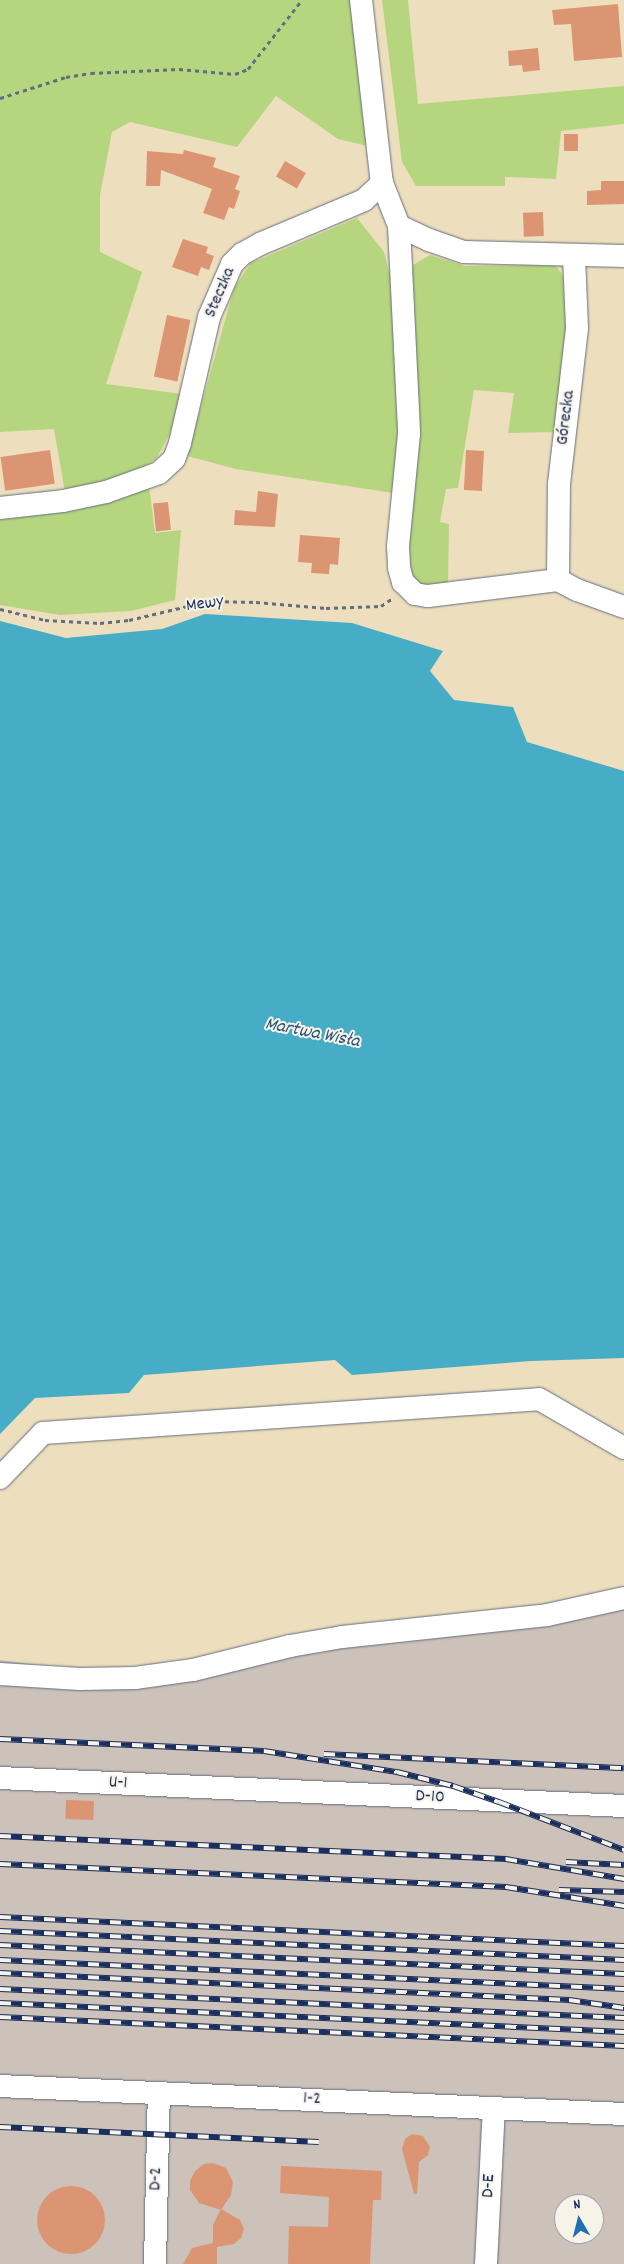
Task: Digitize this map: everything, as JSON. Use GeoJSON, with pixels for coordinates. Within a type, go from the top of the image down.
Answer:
{"type":"FeatureCollection","features":[{"type":"Feature","properties":{"kind":"street"},"geometry":{"type":"LineString","coordinates":[[361,0],[382,182],[399,226],[409,434],[398,560],[400,574],[408,588],[415,594],[440,596],[558,580],[577,590],[624,607]]}},
{"type":"Feature","properties":{"kind":"street","name":"Steczka"},"geometry":{"type":"LineString","coordinates":[[0,508],[63,501],[106,492],[159,473],[174,459],[185,430],[209,317],[232,264],[242,254],[260,244],[364,200],[382,182]]}},
{"type":"Feature","properties":{"kind":"street"},"geometry":{"type":"LineString","coordinates":[[399,226],[429,240],[464,252],[624,256]]}},
{"type":"Feature","properties":{"kind":"street","name":"Górecka"},"geometry":{"type":"LineString","coordinates":[[558,580],[559,484],[577,328],[574,256]]}},
{"type":"Feature","properties":{"kind":"street"},"geometry":{"type":"LineString","coordinates":[[0,1478],[43,1433],[539,1399],[624,1448]]}},
{"type":"Feature","properties":{"kind":"street"},"geometry":{"type":"LineString","coordinates":[[0,1674],[80,1679],[135,1678],[193,1670],[290,1646],[342,1637],[547,1616],[624,1598]]}},
{"type":"Feature","properties":{"kind":"street","name":"U-1"},"geometry":{"type":"LineString","coordinates":[[0,1778],[237,1789]]}},
{"type":"Feature","properties":{"kind":"street","name":"D-10"},"geometry":{"type":"LineString","coordinates":[[237,1789],[624,1806]]}},
{"type":"Feature","properties":{"kind":"street","name":"1-2"},"geometry":{"type":"LineString","coordinates":[[0,2086],[624,2114]]}},
{"type":"Feature","properties":{"kind":"street","name":"D-2"},"geometry":{"type":"LineString","coordinates":[[155,2264],[159,2093]]}},
{"type":"Feature","properties":{"kind":"street","name":"D-E"},"geometry":{"type":"LineString","coordinates":[[486,2264],[494,2108]]}},
{"type":"Feature","properties":{"kind":"path"},"geometry":{"type":"LineString","coordinates":[[0,98],[58,79],[91,73],[179,69],[235,74],[248,69],[302,0]]}},
{"type":"Feature","properties":{"kind":"path","name":"Mewy"},"geometry":{"type":"LineString","coordinates":[[0,609],[45,620],[100,624],[129,620],[209,601],[326,608],[381,606],[408,588]]}},
{"type":"Feature","properties":{"kind":"shaded area"},"geometry":{"type":"Polygon","coordinates":[[[624,1588],[624,2264],[0,2264],[0,1660],[85,1671],[168,1665],[337,1626],[483,1613],[607,1594],[624,1588]]]}},
{"type":"Feature","properties":{"kind":"green space"},"geometry":{"type":"Polygon","coordinates":[[[0,0],[352,0],[372,147],[338,139],[276,96],[237,147],[130,122],[112,132],[100,195],[100,252],[142,272],[106,384],[182,394],[172,430],[156,459],[125,479],[65,492],[54,429],[0,432],[0,0]]]}},
{"type":"Feature","properties":{"kind":"green space"},"geometry":{"type":"Polygon","coordinates":[[[382,0],[408,0],[418,104],[624,86],[624,124],[561,131],[556,179],[505,177],[505,186],[416,186],[402,162],[382,0]]]}},
{"type":"Feature","properties":{"kind":"green space"},"geometry":{"type":"Polygon","coordinates":[[[357,218],[384,252],[394,291],[402,378],[393,493],[236,469],[187,456],[234,288],[251,263],[357,218]]]}},
{"type":"Feature","properties":{"kind":"green space"},"geometry":{"type":"Polygon","coordinates":[[[430,255],[465,266],[555,265],[564,277],[570,307],[557,432],[508,433],[514,393],[474,390],[458,488],[446,489],[440,522],[449,524],[448,585],[420,587],[408,574],[411,280],[413,265],[430,255]]]}},
{"type":"Feature","properties":{"kind":"green space"},"geometry":{"type":"Polygon","coordinates":[[[149,485],[155,533],[181,530],[175,600],[131,611],[60,615],[0,605],[0,514],[149,485]]]}},
{"type":"Feature","properties":{"kind":"water","name":"Martwa Wisła"},"geometry":{"type":"Polygon","coordinates":[[[205,614],[352,623],[443,651],[430,671],[454,700],[513,707],[527,742],[624,771],[624,1358],[531,1361],[352,1375],[335,1360],[144,1375],[129,1393],[35,1398],[0,1434],[0,621],[66,638],[162,629],[205,614]]]}},
{"type":"Feature","properties":{"kind":"building"},"geometry":{"type":"Polygon","coordinates":[[[618,4],[622,57],[574,61],[571,24],[554,25],[552,10],[618,4]]]}},
{"type":"Feature","properties":{"kind":"building"},"geometry":{"type":"Polygon","coordinates":[[[538,48],[540,70],[523,72],[522,65],[509,66],[508,51],[538,48]]]}},
{"type":"Feature","properties":{"kind":"building"},"geometry":{"type":"Polygon","coordinates":[[[564,134],[578,134],[578,151],[564,151],[564,134]]]}},
{"type":"Feature","properties":{"kind":"building"},"geometry":{"type":"Polygon","coordinates":[[[184,150],[216,158],[213,167],[240,176],[235,189],[240,191],[234,209],[229,207],[224,220],[203,213],[212,189],[161,170],[160,186],[146,186],[147,151],[183,154],[184,150]]]}},
{"type":"Feature","properties":{"kind":"building"},"geometry":{"type":"Polygon","coordinates":[[[285,161],[306,173],[297,189],[276,177],[285,161]]]}},
{"type":"Feature","properties":{"kind":"building"},"geometry":{"type":"Polygon","coordinates":[[[601,181],[624,181],[624,204],[587,205],[587,191],[601,190],[601,181]]]}},
{"type":"Feature","properties":{"kind":"building"},"geometry":{"type":"Polygon","coordinates":[[[543,212],[544,236],[524,237],[523,213],[543,212]]]}},
{"type":"Feature","properties":{"kind":"building"},"geometry":{"type":"Polygon","coordinates":[[[183,239],[208,247],[206,253],[214,256],[209,270],[201,267],[198,276],[172,267],[183,239]]]}},
{"type":"Feature","properties":{"kind":"building"},"geometry":{"type":"Polygon","coordinates":[[[167,315],[190,320],[177,382],[154,377],[167,315]]]}},
{"type":"Feature","properties":{"kind":"building"},"geometry":{"type":"Polygon","coordinates":[[[50,450],[55,484],[5,491],[0,457],[50,450]]]}},
{"type":"Feature","properties":{"kind":"building"},"geometry":{"type":"Polygon","coordinates":[[[466,450],[484,451],[482,491],[464,490],[466,450]]]}},
{"type":"Feature","properties":{"kind":"building"},"geometry":{"type":"Polygon","coordinates":[[[258,491],[278,494],[275,527],[234,525],[235,510],[256,512],[258,491]]]}},
{"type":"Feature","properties":{"kind":"building"},"geometry":{"type":"Polygon","coordinates":[[[168,502],[171,530],[156,531],[153,504],[168,502]]]}},
{"type":"Feature","properties":{"kind":"building"},"geometry":{"type":"Polygon","coordinates":[[[300,535],[340,538],[338,565],[330,564],[329,574],[311,573],[312,563],[298,562],[300,535]]]}},
{"type":"Feature","properties":{"kind":"building"},"geometry":{"type":"Polygon","coordinates":[[[66,1800],[94,1801],[93,1820],[65,1819],[66,1800]]]}},
{"type":"Feature","properties":{"kind":"building"},"geometry":{"type":"Polygon","coordinates":[[[412,2134],[423,2136],[430,2147],[428,2155],[419,2162],[417,2194],[414,2194],[402,2149],[405,2139],[412,2134]]]}},
{"type":"Feature","properties":{"kind":"building"},"geometry":{"type":"Polygon","coordinates":[[[213,2163],[226,2168],[233,2182],[231,2195],[221,2210],[199,2203],[190,2190],[190,2181],[195,2171],[204,2164],[213,2163]]]}},
{"type":"Feature","properties":{"kind":"building"},"geometry":{"type":"Polygon","coordinates":[[[281,2166],[382,2171],[381,2200],[373,2200],[370,2264],[288,2264],[289,2226],[328,2227],[329,2197],[280,2193],[281,2166]]]}},
{"type":"Feature","properties":{"kind":"building"},"geometry":{"type":"Polygon","coordinates":[[[71,2186],[84,2189],[95,2196],[102,2207],[105,2220],[102,2233],[95,2244],[84,2251],[71,2254],[58,2251],[47,2244],[40,2233],[37,2220],[40,2207],[47,2196],[58,2189],[71,2186]]]}},
{"type":"Feature","properties":{"kind":"building"},"geometry":{"type":"Polygon","coordinates":[[[221,2209],[240,2220],[244,2229],[241,2238],[234,2244],[217,2247],[217,2264],[183,2264],[192,2248],[213,2243],[213,2225],[221,2209]]]}},
{"type":"Feature","properties":{"kind":"railway"},"geometry":{"type":"LineString","coordinates":[[0,1739],[264,1751],[397,1772],[453,1786],[624,1850]]}},
{"type":"Feature","properties":{"kind":"railway"},"geometry":{"type":"LineString","coordinates":[[324,1754],[624,1768]]}},
{"type":"Feature","properties":{"kind":"railway"},"geometry":{"type":"LineString","coordinates":[[0,1836],[506,1859],[624,1879]]}},
{"type":"Feature","properties":{"kind":"railway"},"geometry":{"type":"LineString","coordinates":[[566,1862],[624,1865]]}},
{"type":"Feature","properties":{"kind":"railway"},"geometry":{"type":"LineString","coordinates":[[0,1864],[506,1887],[624,1906]]}},
{"type":"Feature","properties":{"kind":"railway"},"geometry":{"type":"LineString","coordinates":[[559,1890],[624,1892]]}},
{"type":"Feature","properties":{"kind":"railway"},"geometry":{"type":"LineString","coordinates":[[0,1917],[624,1946]]}},
{"type":"Feature","properties":{"kind":"railway"},"geometry":{"type":"LineString","coordinates":[[0,1931],[624,1960]]}},
{"type":"Feature","properties":{"kind":"railway"},"geometry":{"type":"LineString","coordinates":[[0,1945],[624,1974]]}},
{"type":"Feature","properties":{"kind":"railway"},"geometry":{"type":"LineString","coordinates":[[0,1960],[624,1989]]}},
{"type":"Feature","properties":{"kind":"railway"},"geometry":{"type":"LineString","coordinates":[[0,1973],[569,2000],[624,2008]]}},
{"type":"Feature","properties":{"kind":"railway"},"geometry":{"type":"LineString","coordinates":[[0,1989],[624,2018]]}},
{"type":"Feature","properties":{"kind":"railway"},"geometry":{"type":"LineString","coordinates":[[0,2003],[624,2032]]}},
{"type":"Feature","properties":{"kind":"railway"},"geometry":{"type":"LineString","coordinates":[[0,2017],[624,2046]]}},
{"type":"Feature","properties":{"kind":"railway"},"geometry":{"type":"LineString","coordinates":[[0,2127],[319,2142]]}}]}
